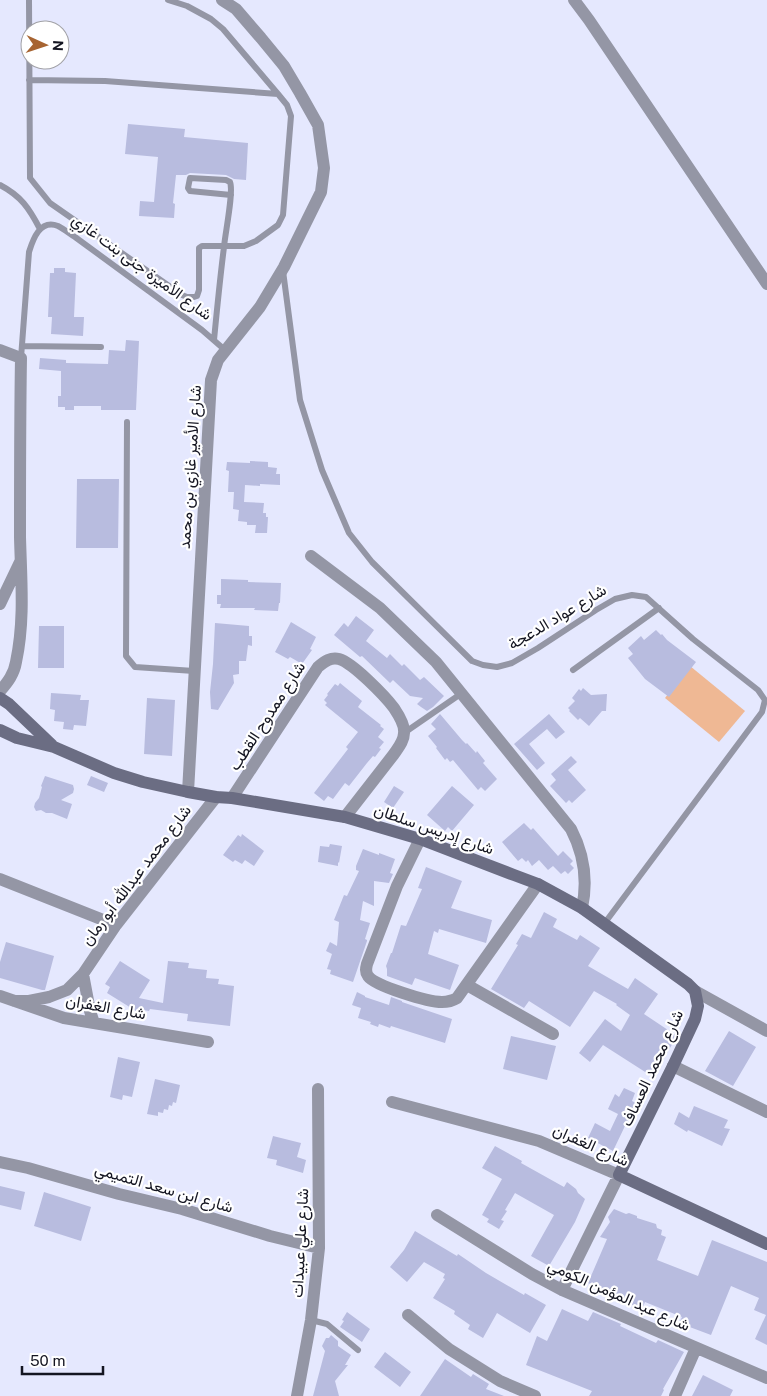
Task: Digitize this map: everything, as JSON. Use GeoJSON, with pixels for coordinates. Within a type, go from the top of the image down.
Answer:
{"type":"FeatureCollection","features":[{"type":"Feature","properties":{"kind":"street","name":"شارع الأمير غازي بن محمد"},"geometry":{"type":"LineString","coordinates":[[188,792],[211,380],[218,360],[260,307],[283,269],[321,192],[324,168],[318,125],[284,66],[236,9],[222,0]]}},
{"type":"Feature","properties":{"kind":"street"},"geometry":{"type":"LineString","coordinates":[[574,0],[767,284]]}},
{"type":"Feature","properties":{"kind":"street"},"geometry":{"type":"LineString","coordinates":[[0,350],[22,352],[20,435],[22,621],[16,664],[11,677],[0,691]]}},
{"type":"Feature","properties":{"kind":"street"},"geometry":{"type":"LineString","coordinates":[[311,556],[380,608],[436,662],[571,829],[579,844],[584,865],[582,908]]}},
{"type":"Feature","properties":{"kind":"street"},"geometry":{"type":"LineString","coordinates":[[0,604],[21,560]]}},
{"type":"Feature","properties":{"kind":"street","name":"شارع ممدوح القطب"},"geometry":{"type":"LineString","coordinates":[[232,798],[318,666],[333,658],[352,666],[395,709],[402,724],[404,734]]}},
{"type":"Feature","properties":{"kind":"street","name":"شارع إدريس سلطان"},"geometry":{"type":"LineString","coordinates":[[0,698],[9,704],[54,747]]}},
{"type":"Feature","properties":{"kind":"street","name":"شارع إدريس سلطان"},"geometry":{"type":"LineString","coordinates":[[0,730],[17,738],[54,747],[114,773],[143,782],[216,797],[345,817],[420,840],[538,884],[582,908],[676,974],[695,992],[767,1031]]}},
{"type":"Feature","properties":{"kind":"street"},"geometry":{"type":"LineString","coordinates":[[345,817],[394,754],[401,744],[404,734]]}},
{"type":"Feature","properties":{"kind":"street","name":"شارع محمد عبدالله أبو رمان"},"geometry":{"type":"LineString","coordinates":[[14,1001],[34,1000],[58,994],[67,990],[83,974],[116,925],[216,797]]}},
{"type":"Feature","properties":{"kind":"street"},"geometry":{"type":"LineString","coordinates":[[420,840],[397,886],[366,964],[366,973],[370,978],[380,984],[412,996],[442,1002],[450,1002],[457,998],[538,884]]}},
{"type":"Feature","properties":{"kind":"street"},"geometry":{"type":"LineString","coordinates":[[0,880],[116,925]]}},
{"type":"Feature","properties":{"kind":"street"},"geometry":{"type":"LineString","coordinates":[[83,974],[94,1023]]}},
{"type":"Feature","properties":{"kind":"street"},"geometry":{"type":"LineString","coordinates":[[467,985],[553,1034]]}},
{"type":"Feature","properties":{"kind":"street","name":"شارع محمد العساف"},"geometry":{"type":"LineString","coordinates":[[562,1290],[695,1019],[698,1006],[695,992]]}},
{"type":"Feature","properties":{"kind":"street","name":"شارع الغفران"},"geometry":{"type":"LineString","coordinates":[[0,996],[64,1018],[208,1042]]}},
{"type":"Feature","properties":{"kind":"street"},"geometry":{"type":"LineString","coordinates":[[673,1066],[767,1112]]}},
{"type":"Feature","properties":{"kind":"street","name":"شارع علي عبيدات"},"geometry":{"type":"LineString","coordinates":[[297,1396],[311,1320],[319,1248],[318,1089]]}},
{"type":"Feature","properties":{"kind":"street","name":"شارع الغفران"},"geometry":{"type":"LineString","coordinates":[[392,1102],[539,1140],[767,1244]]}},
{"type":"Feature","properties":{"kind":"street","name":"شارع ابن سعد التميمي"},"geometry":{"type":"LineString","coordinates":[[0,1162],[182,1209],[270,1236],[319,1248]]}},
{"type":"Feature","properties":{"kind":"street","name":"شارع عبد المؤمن الكومي"},"geometry":{"type":"LineString","coordinates":[[437,1215],[532,1274],[562,1290],[767,1378]]}},
{"type":"Feature","properties":{"kind":"street"},"geometry":{"type":"LineString","coordinates":[[408,1315],[448,1349],[500,1381],[535,1396]]}},
{"type":"Feature","properties":{"kind":"street"},"geometry":{"type":"LineString","coordinates":[[675,1396],[696,1348]]}},
{"type":"Feature","properties":{"kind":"lane"},"geometry":{"type":"LineString","coordinates":[[29,0],[30,178],[50,204],[182,295],[194,297],[197,296],[199,290],[199,248],[202,246],[244,246],[256,241],[278,225],[283,215],[291,116],[287,105],[223,29],[211,19],[187,6],[168,0]]}},
{"type":"Feature","properties":{"kind":"lane"},"geometry":{"type":"LineString","coordinates":[[29,80],[105,80],[278,94]]}},
{"type":"Feature","properties":{"kind":"lane"},"geometry":{"type":"LineString","coordinates":[[214,340],[232,185],[226,180],[190,178],[188,188],[190,191],[230,195]]}},
{"type":"Feature","properties":{"kind":"lane"},"geometry":{"type":"LineString","coordinates":[[0,185],[12,191],[22,200],[31,211],[40,229],[33,240],[29,252],[22,352],[101,347]]}},
{"type":"Feature","properties":{"kind":"lane","name":"شارع الأميرة جنى بنت غازي"},"geometry":{"type":"LineString","coordinates":[[40,229],[49,225],[58,226],[140,284],[225,350]]}},
{"type":"Feature","properties":{"kind":"lane","name":"شارع عواد الدعجة"},"geometry":{"type":"LineString","coordinates":[[283,269],[300,400],[322,470],[349,533],[372,562],[472,661],[482,666],[497,667],[512,663],[615,599],[632,595],[646,597],[693,639],[758,690],[765,700],[762,712],[604,924]]}},
{"type":"Feature","properties":{"kind":"lane"},"geometry":{"type":"LineString","coordinates":[[128,422],[126,656],[135,667],[194,671]]}},
{"type":"Feature","properties":{"kind":"lane"},"geometry":{"type":"LineString","coordinates":[[573,670],[659,608]]}},
{"type":"Feature","properties":{"kind":"lane"},"geometry":{"type":"LineString","coordinates":[[404,734],[462,693]]}},
{"type":"Feature","properties":{"kind":"lane"},"geometry":{"type":"LineString","coordinates":[[311,1320],[327,1324],[358,1350]]}},
{"type":"Feature","properties":{"kind":"shaded area"},"geometry":{"type":"Polygon","coordinates":[[[690,666],[745,711],[719,742],[665,698],[690,666]]]}},
{"type":"Feature","properties":{"kind":"building"},"geometry":{"type":"Polygon","coordinates":[[[128,124],[185,129],[184,137],[248,143],[246,180],[234,179],[226,175],[190,173],[176,175],[173,203],[175,204],[174,218],[139,216],[140,201],[154,202],[158,157],[125,154],[128,124]]]}},
{"type":"Feature","properties":{"kind":"building"},"geometry":{"type":"Polygon","coordinates":[[[54,268],[65,268],[65,272],[76,273],[74,317],[84,317],[83,336],[51,334],[52,317],[48,317],[50,273],[54,273],[54,268]]]}},
{"type":"Feature","properties":{"kind":"building"},"geometry":{"type":"Polygon","coordinates":[[[126,340],[139,341],[136,410],[101,410],[101,406],[74,406],[74,410],[65,410],[65,407],[58,407],[58,396],[61,396],[61,371],[39,369],[40,358],[66,360],[66,363],[108,364],[109,350],[125,351],[126,340]]]}},
{"type":"Feature","properties":{"kind":"building"},"geometry":{"type":"Polygon","coordinates":[[[250,461],[268,462],[268,467],[277,468],[276,474],[280,474],[280,485],[245,485],[244,502],[264,503],[263,513],[266,513],[266,517],[268,517],[267,533],[255,533],[256,525],[247,525],[247,522],[238,521],[239,510],[233,509],[234,492],[228,492],[229,471],[226,470],[227,462],[250,463],[250,461]]]}},
{"type":"Feature","properties":{"kind":"building"},"geometry":{"type":"Polygon","coordinates":[[[77,479],[119,479],[118,548],[76,548],[77,479]]]}},
{"type":"Feature","properties":{"kind":"building"},"geometry":{"type":"Polygon","coordinates":[[[221,579],[281,583],[278,611],[254,610],[255,608],[220,608],[221,604],[217,604],[217,595],[221,595],[221,579]]]}},
{"type":"Feature","properties":{"kind":"building"},"geometry":{"type":"Polygon","coordinates":[[[356,616],[374,630],[366,641],[387,658],[390,654],[402,666],[404,664],[420,680],[424,677],[444,696],[433,707],[427,711],[421,707],[417,704],[423,698],[410,696],[393,680],[390,683],[362,656],[360,657],[334,635],[344,623],[348,627],[356,616]]]}},
{"type":"Feature","properties":{"kind":"building"},"geometry":{"type":"Polygon","coordinates":[[[291,622],[316,637],[310,649],[312,650],[302,664],[290,657],[288,659],[275,652],[291,622]]]}},
{"type":"Feature","properties":{"kind":"building"},"geometry":{"type":"Polygon","coordinates":[[[215,623],[249,626],[249,636],[252,636],[252,646],[248,645],[246,661],[239,661],[239,674],[233,675],[234,683],[218,710],[211,709],[210,692],[215,623]]]}},
{"type":"Feature","properties":{"kind":"building"},"geometry":{"type":"Polygon","coordinates":[[[39,626],[64,626],[64,668],[38,668],[39,626]]]}},
{"type":"Feature","properties":{"kind":"building"},"geometry":{"type":"Polygon","coordinates":[[[656,630],[696,662],[669,697],[645,679],[628,658],[633,654],[628,648],[641,636],[644,640],[656,630]]]}},
{"type":"Feature","properties":{"kind":"building"},"geometry":{"type":"Polygon","coordinates":[[[340,683],[362,701],[358,707],[384,729],[378,737],[384,742],[375,757],[373,756],[349,786],[345,783],[333,799],[328,796],[324,801],[314,793],[348,749],[346,747],[358,732],[325,705],[327,703],[324,700],[327,694],[335,684],[338,686],[340,683]]]}},
{"type":"Feature","properties":{"kind":"building"},"geometry":{"type":"Polygon","coordinates":[[[583,688],[591,695],[607,694],[606,711],[602,711],[589,726],[580,718],[578,720],[568,708],[575,701],[572,698],[579,689],[581,691],[583,688]]]}},
{"type":"Feature","properties":{"kind":"building"},"geometry":{"type":"Polygon","coordinates":[[[51,693],[81,695],[80,700],[89,700],[86,726],[74,725],[73,730],[63,729],[64,722],[54,721],[55,710],[50,709],[51,693]]]}},
{"type":"Feature","properties":{"kind":"building"},"geometry":{"type":"Polygon","coordinates":[[[147,698],[175,700],[172,756],[144,754],[147,698]]]}},
{"type":"Feature","properties":{"kind":"building"},"geometry":{"type":"Polygon","coordinates":[[[440,714],[466,744],[476,753],[477,751],[485,761],[483,763],[497,779],[485,791],[481,787],[478,790],[453,760],[450,762],[447,758],[445,760],[428,736],[436,729],[431,724],[440,714]]]}},
{"type":"Feature","properties":{"kind":"building"},"geometry":{"type":"Polygon","coordinates":[[[549,714],[565,732],[556,739],[547,729],[529,744],[545,763],[537,770],[514,744],[549,714]]]}},
{"type":"Feature","properties":{"kind":"building"},"geometry":{"type":"Polygon","coordinates":[[[571,756],[577,762],[568,770],[586,790],[572,803],[569,800],[566,803],[550,786],[556,780],[551,774],[571,756]]]}},
{"type":"Feature","properties":{"kind":"building"},"geometry":{"type":"Polygon","coordinates":[[[45,776],[73,785],[73,793],[61,800],[72,804],[67,819],[41,810],[36,811],[35,803],[39,798],[45,776]]]}},
{"type":"Feature","properties":{"kind":"building"},"geometry":{"type":"Polygon","coordinates":[[[91,776],[108,783],[104,792],[87,785],[91,776]]]}},
{"type":"Feature","properties":{"kind":"building"},"geometry":{"type":"Polygon","coordinates":[[[394,786],[404,792],[393,808],[384,802],[394,786]]]}},
{"type":"Feature","properties":{"kind":"building"},"geometry":{"type":"Polygon","coordinates":[[[452,786],[474,805],[452,831],[448,827],[445,831],[427,815],[452,786]]]}},
{"type":"Feature","properties":{"kind":"building"},"geometry":{"type":"Polygon","coordinates":[[[524,823],[531,830],[533,828],[558,856],[563,851],[573,861],[570,864],[574,868],[568,874],[565,871],[561,874],[553,866],[548,870],[539,860],[532,866],[528,860],[526,862],[522,858],[518,861],[502,842],[524,823]]]}},
{"type":"Feature","properties":{"kind":"building"},"geometry":{"type":"Polygon","coordinates":[[[242,834],[264,851],[254,866],[245,860],[242,864],[235,860],[233,862],[223,855],[238,835],[241,837],[242,834]]]}},
{"type":"Feature","properties":{"kind":"building"},"geometry":{"type":"Polygon","coordinates":[[[330,844],[342,846],[338,866],[318,862],[320,846],[329,847],[330,844]]]}},
{"type":"Feature","properties":{"kind":"building"},"geometry":{"type":"Polygon","coordinates":[[[363,849],[395,859],[390,873],[393,874],[389,883],[374,881],[374,906],[363,901],[360,920],[370,923],[365,939],[367,941],[353,982],[330,974],[331,970],[327,969],[332,954],[326,951],[330,942],[337,946],[339,922],[334,920],[344,895],[347,896],[359,871],[356,870],[356,866],[363,849]]]}},
{"type":"Feature","properties":{"kind":"building"},"geometry":{"type":"Polygon","coordinates":[[[426,867],[462,881],[451,908],[492,920],[486,943],[439,929],[438,933],[434,931],[428,954],[459,965],[450,990],[415,978],[412,985],[387,976],[386,966],[401,925],[406,926],[422,889],[418,888],[426,867]]]}},
{"type":"Feature","properties":{"kind":"building"},"geometry":{"type":"Polygon","coordinates":[[[544,912],[557,919],[553,927],[577,940],[580,935],[600,948],[588,966],[628,989],[635,978],[658,994],[644,1014],[677,1036],[653,1077],[603,1045],[590,1062],[579,1053],[605,1019],[621,1031],[630,1015],[617,1004],[594,991],[570,1027],[529,1001],[524,1008],[491,989],[518,945],[516,944],[522,934],[531,938],[544,912]]]}},
{"type":"Feature","properties":{"kind":"building"},"geometry":{"type":"Polygon","coordinates":[[[6,942],[54,956],[45,990],[0,978],[0,962],[6,942]]]}},
{"type":"Feature","properties":{"kind":"building"},"geometry":{"type":"Polygon","coordinates":[[[120,961],[150,980],[139,998],[163,1003],[168,961],[189,963],[188,968],[207,970],[206,978],[219,979],[218,984],[234,986],[230,1026],[187,1021],[188,1014],[150,1009],[149,1011],[137,1009],[136,1011],[107,993],[110,987],[105,984],[120,961]]]}},
{"type":"Feature","properties":{"kind":"building"},"geometry":{"type":"Polygon","coordinates":[[[357,992],[365,997],[389,1005],[391,997],[452,1019],[445,1043],[391,1026],[390,1028],[379,1024],[378,1027],[370,1024],[371,1022],[358,1018],[361,1008],[352,1005],[357,992]]]}},
{"type":"Feature","properties":{"kind":"building"},"geometry":{"type":"Polygon","coordinates":[[[729,1031],[756,1047],[733,1086],[705,1071],[729,1031]]]}},
{"type":"Feature","properties":{"kind":"building"},"geometry":{"type":"Polygon","coordinates":[[[511,1036],[556,1046],[547,1080],[503,1069],[511,1036]]]}},
{"type":"Feature","properties":{"kind":"building"},"geometry":{"type":"Polygon","coordinates":[[[118,1057],[140,1062],[132,1097],[123,1095],[122,1100],[110,1097],[118,1057]]]}},
{"type":"Feature","properties":{"kind":"building"},"geometry":{"type":"Polygon","coordinates":[[[155,1079],[180,1085],[176,1103],[173,1102],[172,1106],[169,1105],[168,1110],[164,1109],[163,1113],[158,1112],[158,1116],[147,1114],[155,1079]]]}},
{"type":"Feature","properties":{"kind":"building"},"geometry":{"type":"Polygon","coordinates":[[[624,1088],[635,1093],[632,1101],[636,1103],[613,1151],[588,1138],[595,1123],[610,1131],[618,1114],[608,1109],[615,1094],[619,1097],[624,1088]]]}},
{"type":"Feature","properties":{"kind":"building"},"geometry":{"type":"Polygon","coordinates":[[[694,1106],[728,1120],[724,1128],[730,1129],[722,1146],[688,1130],[687,1132],[674,1124],[679,1112],[689,1118],[694,1106]]]}},
{"type":"Feature","properties":{"kind":"building"},"geometry":{"type":"Polygon","coordinates":[[[273,1136],[301,1143],[297,1157],[306,1160],[303,1173],[276,1165],[277,1160],[267,1158],[273,1136]]]}},
{"type":"Feature","properties":{"kind":"building"},"geometry":{"type":"Polygon","coordinates":[[[495,1146],[564,1187],[567,1182],[585,1199],[575,1222],[549,1266],[531,1256],[554,1215],[515,1193],[505,1210],[507,1211],[501,1220],[504,1221],[499,1229],[487,1222],[489,1219],[482,1215],[502,1179],[482,1168],[495,1146]]]}},
{"type":"Feature","properties":{"kind":"building"},"geometry":{"type":"Polygon","coordinates":[[[0,1186],[25,1192],[21,1210],[0,1205],[0,1186]]]}},
{"type":"Feature","properties":{"kind":"building"},"geometry":{"type":"Polygon","coordinates":[[[44,1192],[91,1207],[81,1241],[34,1226],[44,1192]]]}},
{"type":"Feature","properties":{"kind":"building"},"geometry":{"type":"Polygon","coordinates":[[[614,1209],[656,1224],[657,1228],[662,1230],[661,1235],[666,1237],[657,1260],[698,1276],[712,1240],[767,1262],[767,1345],[755,1339],[766,1315],[754,1310],[759,1298],[731,1286],[711,1335],[679,1323],[682,1317],[645,1302],[642,1309],[616,1298],[617,1295],[588,1283],[607,1239],[600,1237],[610,1222],[608,1217],[614,1209]]]}},
{"type":"Feature","properties":{"kind":"building"},"geometry":{"type":"Polygon","coordinates":[[[415,1231],[457,1256],[458,1254],[524,1295],[525,1293],[546,1305],[530,1333],[497,1313],[483,1338],[468,1329],[470,1325],[454,1314],[455,1311],[433,1298],[445,1279],[443,1278],[445,1274],[424,1262],[407,1282],[390,1267],[404,1250],[415,1231]]]}},
{"type":"Feature","properties":{"kind":"building"},"geometry":{"type":"Polygon","coordinates":[[[562,1309],[588,1321],[593,1312],[621,1324],[620,1326],[656,1343],[658,1340],[684,1352],[661,1396],[589,1396],[592,1391],[526,1365],[537,1336],[547,1341],[562,1309]]]}},
{"type":"Feature","properties":{"kind":"building"},"geometry":{"type":"Polygon","coordinates":[[[347,1312],[370,1329],[362,1342],[340,1327],[347,1312]]]}},
{"type":"Feature","properties":{"kind":"building"},"geometry":{"type":"Polygon","coordinates":[[[331,1335],[338,1341],[338,1346],[351,1355],[345,1365],[348,1365],[335,1381],[339,1396],[313,1396],[325,1351],[322,1346],[326,1338],[329,1338],[331,1335]]]}},
{"type":"Feature","properties":{"kind":"building"},"geometry":{"type":"Polygon","coordinates":[[[385,1352],[411,1372],[400,1387],[374,1367],[385,1352]]]}},
{"type":"Feature","properties":{"kind":"building"},"geometry":{"type":"Polygon","coordinates":[[[445,1359],[471,1377],[473,1374],[489,1384],[486,1389],[504,1396],[420,1396],[445,1359]]]}},
{"type":"Feature","properties":{"kind":"building"},"geometry":{"type":"Polygon","coordinates":[[[703,1375],[733,1390],[730,1396],[692,1396],[703,1375]]]}}]}
